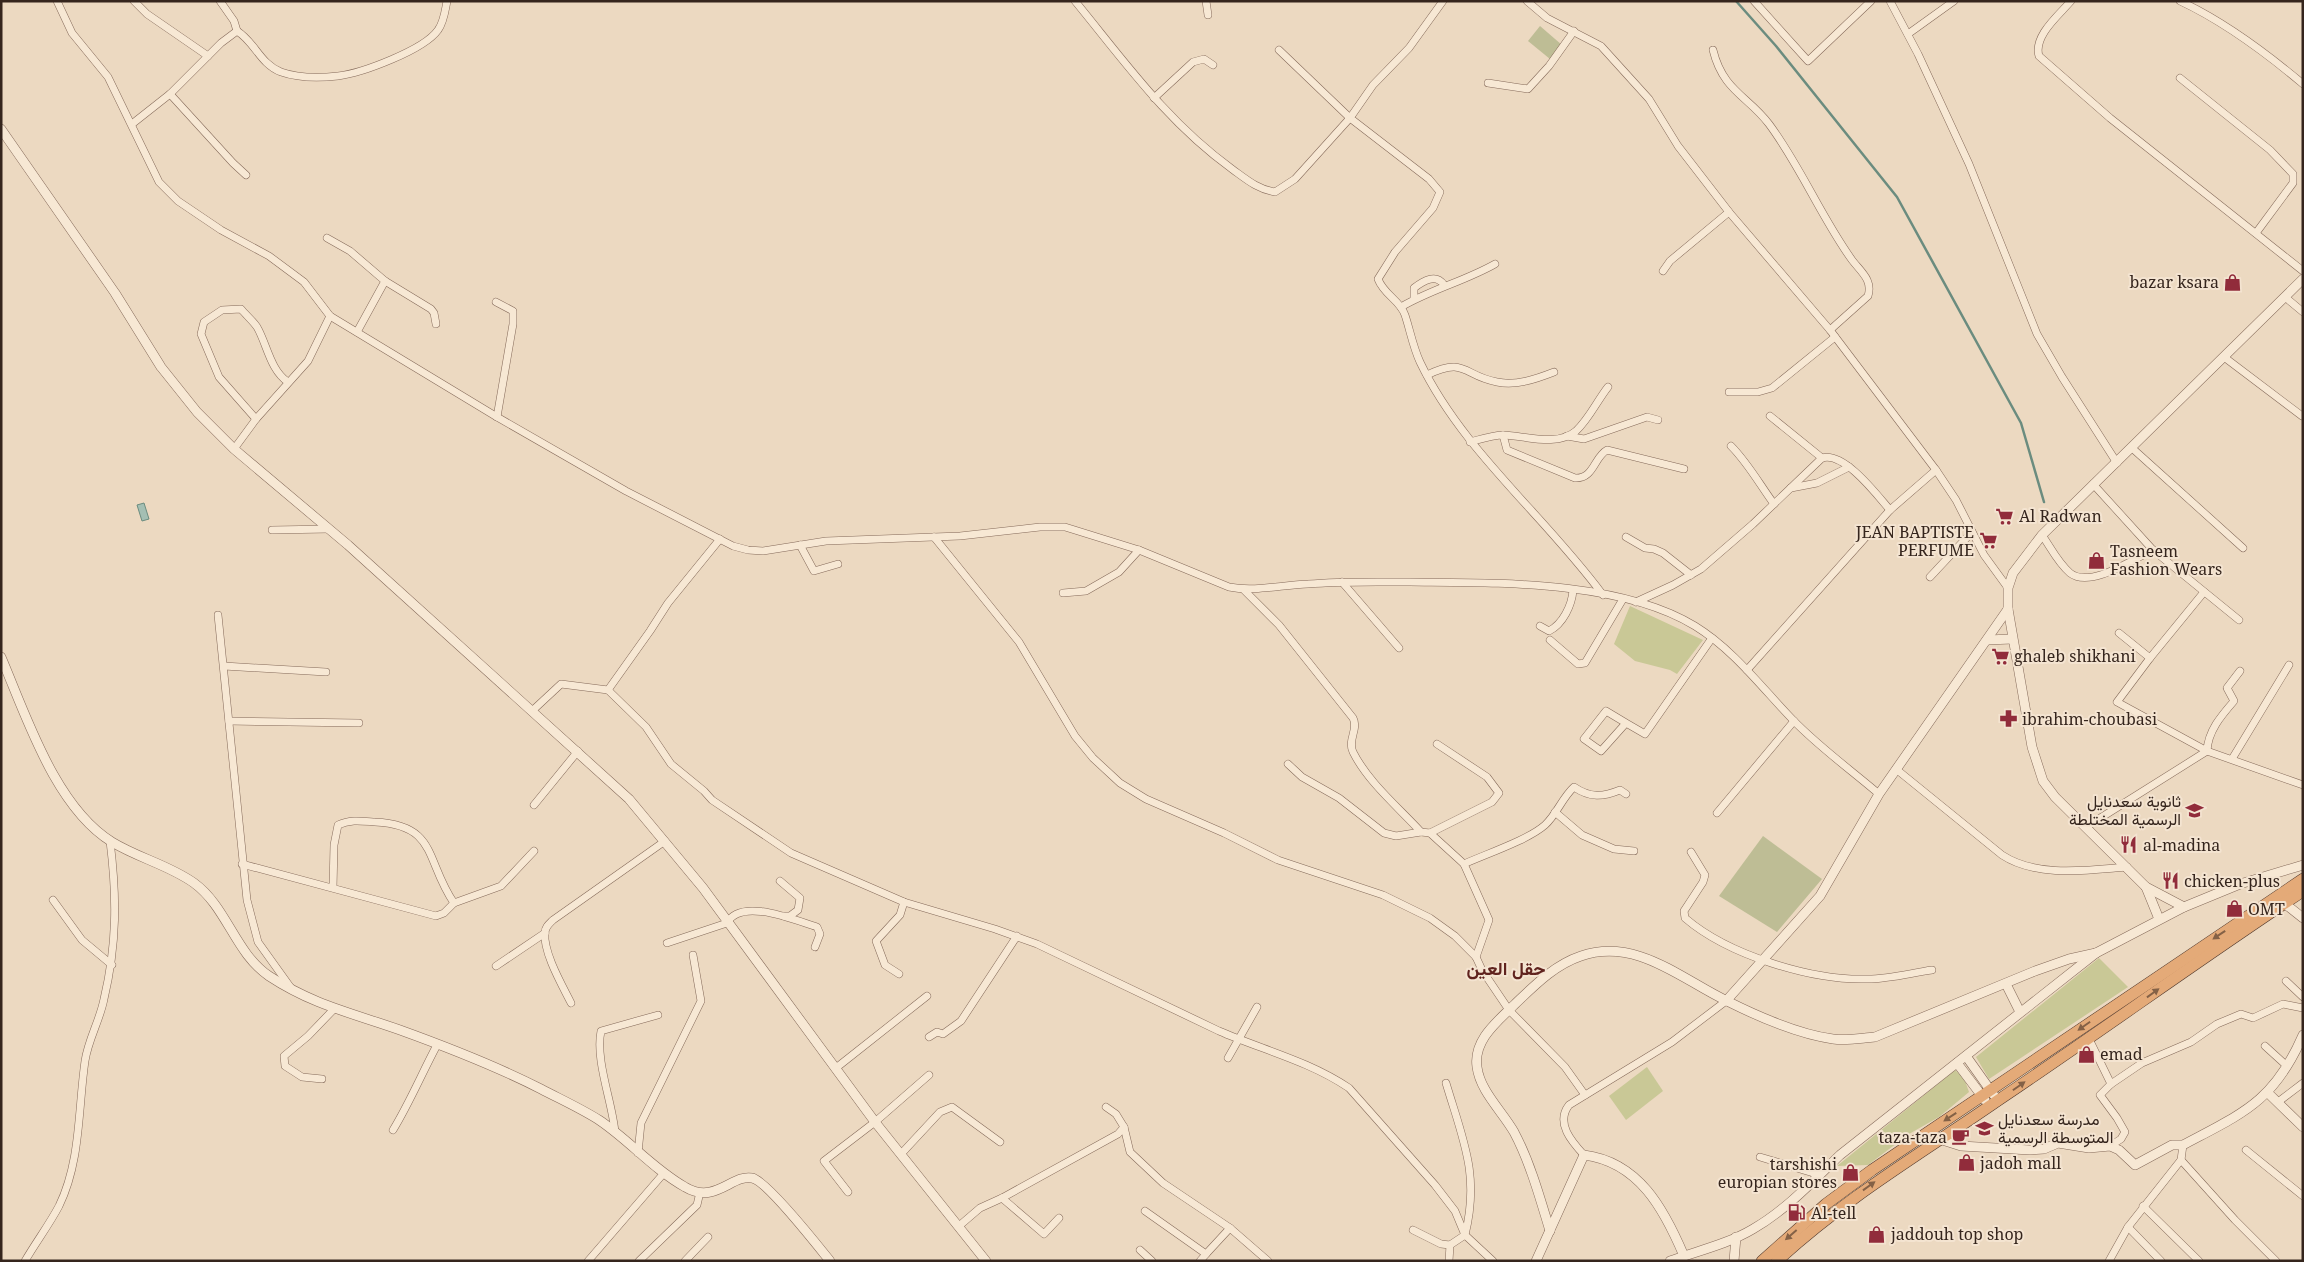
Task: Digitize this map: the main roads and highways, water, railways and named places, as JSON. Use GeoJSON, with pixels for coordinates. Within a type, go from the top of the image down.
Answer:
{"type":"FeatureCollection","features":[{"type":"Feature","properties":{"kind":"highway"},"geometry":{"type":"LineString","coordinates":[[1762,1261],[1847,1188],[2303,879]]}},
{"type":"Feature","properties":{"kind":"highway"},"geometry":{"type":"LineString","coordinates":[[1777,1261],[1838,1208],[2089,1039],[2303,891]]}},
{"type":"Feature","properties":{"kind":"waterway"},"geometry":{"type":"LineString","coordinates":[[1736,1],[1776,46],[1897,197],[2021,423],[2044,502]]}},
{"type":"Feature","properties":{"kind":"place","name":"bazar ksara"},"geometry":{"type":"Point","coordinates":[2233,282]}},
{"type":"Feature","properties":{"kind":"place","name":"Al Radwan"},"geometry":{"type":"Point","coordinates":[2005,516]}},
{"type":"Feature","properties":{"kind":"place","name":"JEAN BAPTISTE PERFUME"},"geometry":{"type":"Point","coordinates":[1988,541]}},
{"type":"Feature","properties":{"kind":"place","name":"Tasneem Fashion Wears"},"geometry":{"type":"Point","coordinates":[2096,560]}},
{"type":"Feature","properties":{"kind":"place","name":"ghaleb shikhani"},"geometry":{"type":"Point","coordinates":[2000,656]}},
{"type":"Feature","properties":{"kind":"place","name":"ibrahim-choubasi"},"geometry":{"type":"Point","coordinates":[2008,719]}},
{"type":"Feature","properties":{"kind":"place","name":"ثانوية سعدنايل الرسمية المختلطة"},"geometry":{"type":"Point","coordinates":[2195,810]}},
{"type":"Feature","properties":{"kind":"place","name":"al-madina"},"geometry":{"type":"Point","coordinates":[2129,845]}},
{"type":"Feature","properties":{"kind":"place","name":"chicken-plus"},"geometry":{"type":"Point","coordinates":[2170,881]}},
{"type":"Feature","properties":{"kind":"place","name":"OMT"},"geometry":{"type":"Point","coordinates":[2234,909]}},
{"type":"Feature","properties":{"kind":"place","name":"emad"},"geometry":{"type":"Point","coordinates":[2086,1054]}},
{"type":"Feature","properties":{"kind":"place","name":"مدرسة سعدنايل المتوسطة الرسمية"},"geometry":{"type":"Point","coordinates":[1984,1128]}},
{"type":"Feature","properties":{"kind":"place","name":"taza-taza"},"geometry":{"type":"Point","coordinates":[1961,1137]}},
{"type":"Feature","properties":{"kind":"place","name":"jadoh mall"},"geometry":{"type":"Point","coordinates":[1966,1163]}},
{"type":"Feature","properties":{"kind":"place","name":"tarshishi europian stores"},"geometry":{"type":"Point","coordinates":[1851,1173]}},
{"type":"Feature","properties":{"kind":"place","name":"Al-tell"},"geometry":{"type":"Point","coordinates":[1797,1213]}},
{"type":"Feature","properties":{"kind":"place","name":"jaddouh top shop"},"geometry":{"type":"Point","coordinates":[1877,1234]}},
{"type":"Feature","properties":{"kind":"district","name":"حقل العين"},"geometry":{"type":"Point","coordinates":[1506,968]}}]}
